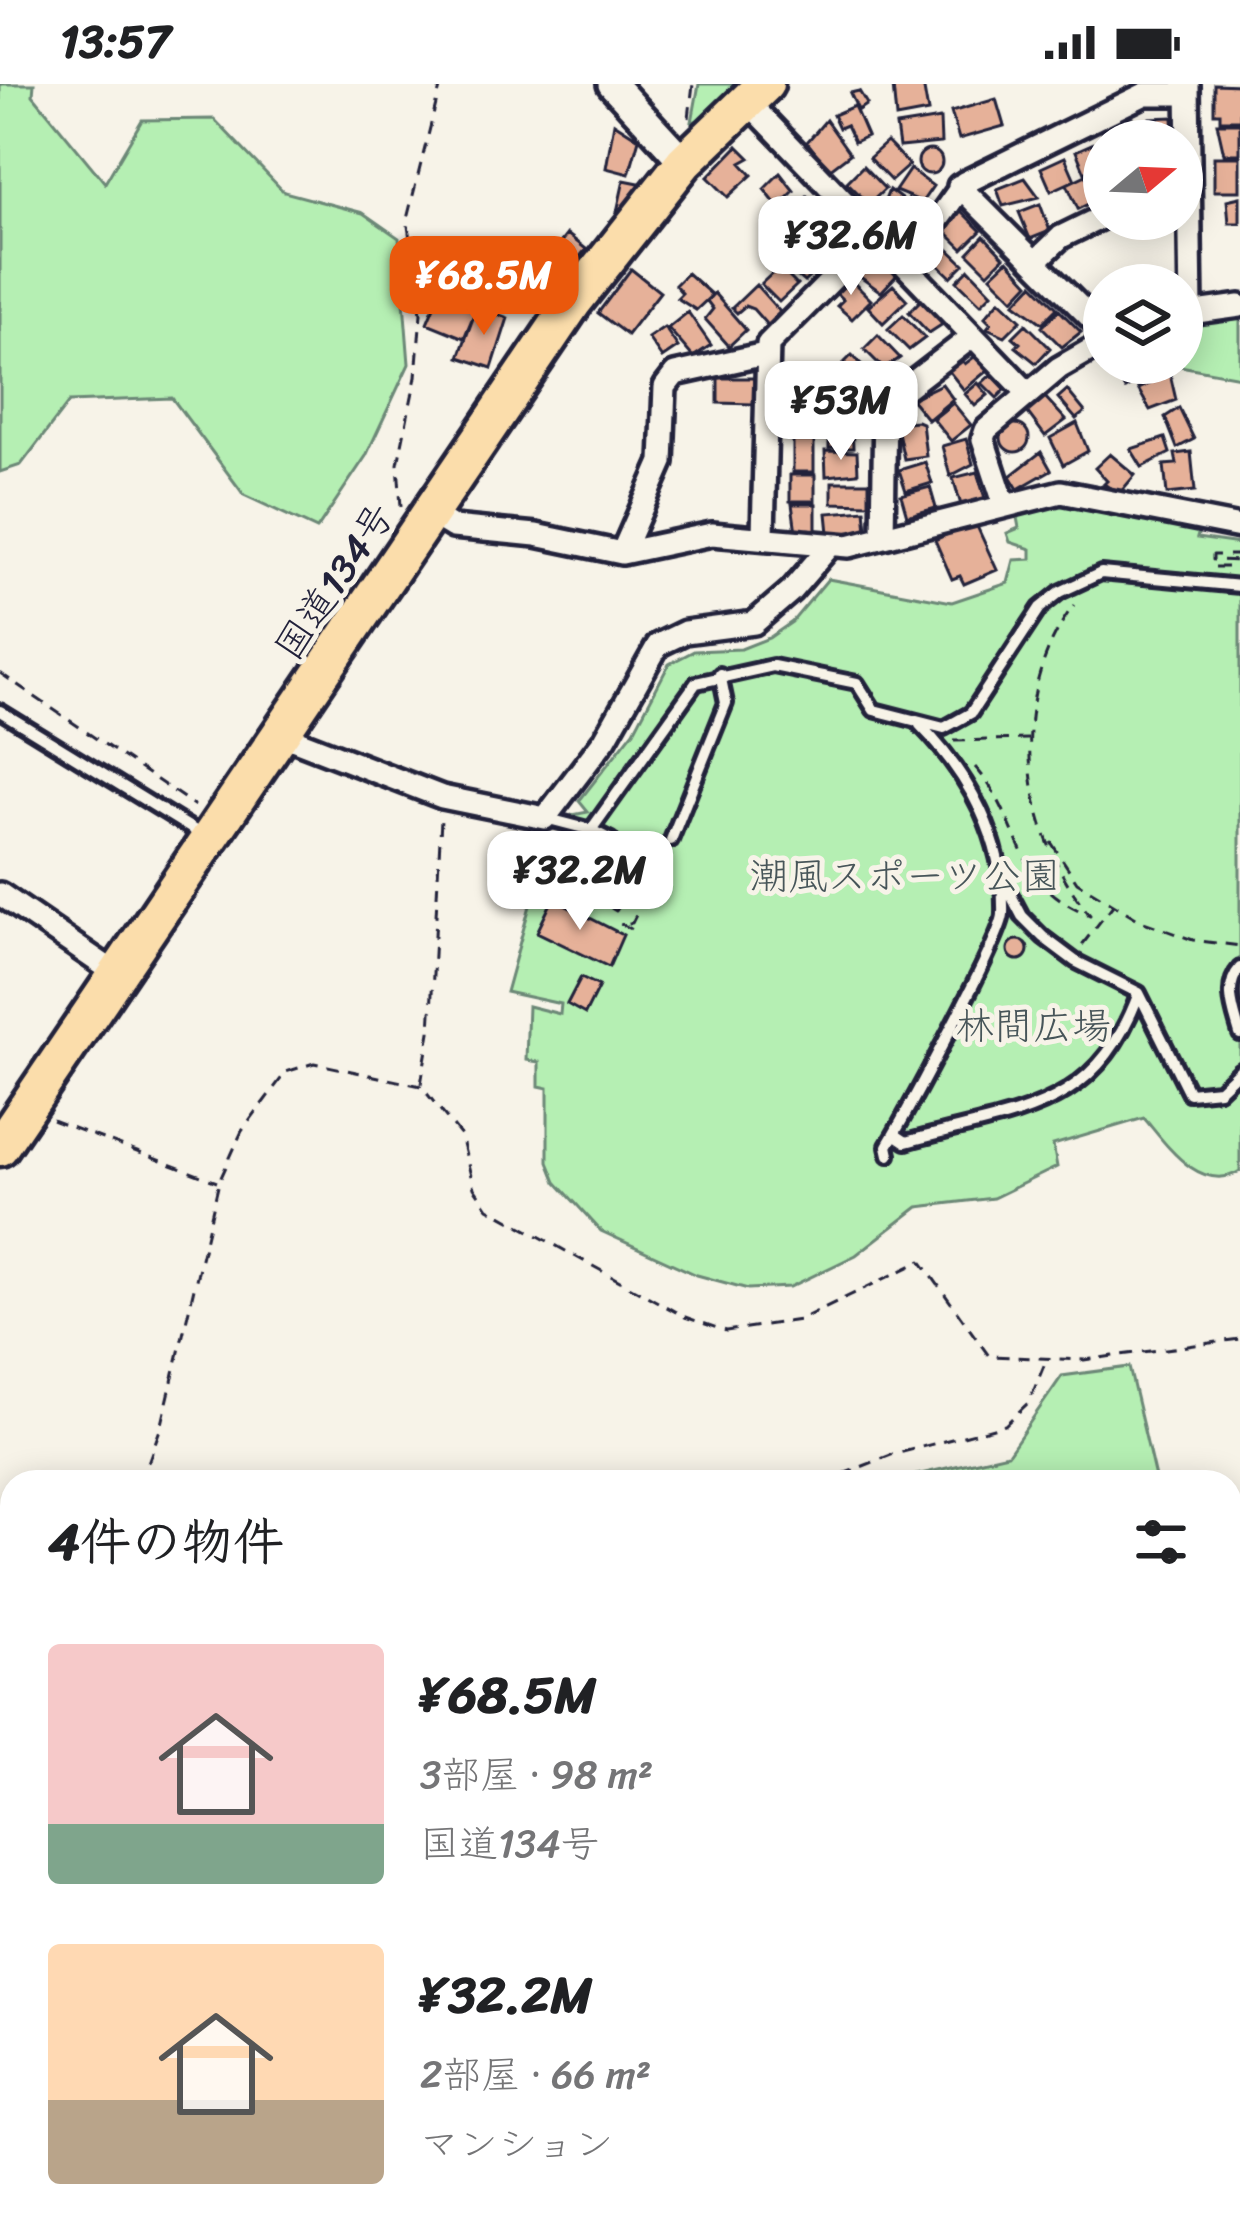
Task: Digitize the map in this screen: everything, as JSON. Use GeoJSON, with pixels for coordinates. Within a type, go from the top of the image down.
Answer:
{"type":"FeatureCollection","features":[{"type":"Feature","properties":{"kind":"highway","name":"国道134号"},"geometry":{"type":"LineString","coordinates":[[0,1147],[574,301],[684,162],[756,93]]}},
{"type":"Feature","properties":{"kind":"street"},"geometry":{"type":"LineString","coordinates":[[612,84],[684,162]]}},
{"type":"Feature","properties":{"kind":"street"},"geometry":{"type":"LineString","coordinates":[[906,265],[959,186],[1145,94],[1188,89],[1187,120]]}},
{"type":"Feature","properties":{"kind":"street"},"geometry":{"type":"LineString","coordinates":[[756,93],[876,235],[1028,392]]}},
{"type":"Feature","properties":{"kind":"street"},"geometry":{"type":"LineString","coordinates":[[959,186],[1083,310]]}},
{"type":"Feature","properties":{"kind":"street"},"geometry":{"type":"LineString","coordinates":[[1036,261],[1061,236],[1083,226]]}},
{"type":"Feature","properties":{"kind":"street"},"geometry":{"type":"LineString","coordinates":[[763,535],[764,354],[768,344],[876,235]]}},
{"type":"Feature","properties":{"kind":"street"},"geometry":{"type":"LineString","coordinates":[[1203,311],[1240,306]]}},
{"type":"Feature","properties":{"kind":"street"},"geometry":{"type":"LineString","coordinates":[[883,536],[885,404],[973,336]]}},
{"type":"Feature","properties":{"kind":"street"},"geometry":{"type":"LineString","coordinates":[[622,553],[662,462],[665,387],[675,374],[764,354]]}},
{"type":"Feature","properties":{"kind":"street"},"geometry":{"type":"LineString","coordinates":[[1004,503],[983,439],[1028,392],[1083,356]]}},
{"type":"Feature","properties":{"kind":"street"},"geometry":{"type":"LineString","coordinates":[[424,522],[536,535],[622,553],[695,536],[763,535],[829,548],[1061,492],[1240,527]]}},
{"type":"Feature","properties":{"kind":"street"},"geometry":{"type":"LineString","coordinates":[[282,735],[442,797],[544,818],[605,740],[658,645],[685,632],[754,622],[791,592],[829,548]]}},
{"type":"Feature","properties":{"kind":"street"},"geometry":{"type":"LineString","coordinates":[[0,895],[118,974]]}},
{"type":"Feature","properties":{"kind":"lane"},"geometry":{"type":"LineString","coordinates":[[591,830],[689,687],[720,674],[773,666],[857,682],[874,710],[944,728],[968,717],[1046,603],[1104,574],[1240,586]]}},
{"type":"Feature","properties":{"kind":"lane"},"geometry":{"type":"LineString","coordinates":[[671,840],[726,703],[720,674]]}},
{"type":"Feature","properties":{"kind":"lane"},"geometry":{"type":"LineString","coordinates":[[0,711],[216,832]]}},
{"type":"Feature","properties":{"kind":"lane"},"geometry":{"type":"LineString","coordinates":[[918,722],[956,762],[974,791],[997,866],[1022,916],[1075,962],[1138,993],[1189,1094],[1219,1090],[1240,1070]]}},
{"type":"Feature","properties":{"kind":"lane"},"geometry":{"type":"LineString","coordinates":[[544,818],[611,840]]}},
{"type":"Feature","properties":{"kind":"lane"},"geometry":{"type":"LineString","coordinates":[[890,1155],[886,1146],[1004,919],[997,866]]}},
{"type":"Feature","properties":{"kind":"lane"},"geometry":{"type":"LineString","coordinates":[[1240,968],[1232,978],[1230,997],[1240,1034]]}},
{"type":"Feature","properties":{"kind":"lane"},"geometry":{"type":"LineString","coordinates":[[894,1134],[906,1142],[1070,1092],[1114,1050],[1138,993]]}},
{"type":"Feature","properties":{"kind":"path"},"geometry":{"type":"LineString","coordinates":[[424,522],[401,508],[398,464],[416,377],[421,314],[407,219],[441,84]]}},
{"type":"Feature","properties":{"kind":"path"},"geometry":{"type":"LineString","coordinates":[[1104,574],[1072,606],[1048,647],[1033,692],[1029,739],[1040,824],[1078,882],[1114,904],[1171,934],[1240,946]]}},
{"type":"Feature","properties":{"kind":"path"},"geometry":{"type":"LineString","coordinates":[[0,674],[216,832]]}},
{"type":"Feature","properties":{"kind":"path"},"geometry":{"type":"LineString","coordinates":[[1029,739],[946,741],[987,782],[1036,881],[1059,901],[1099,922]]}},
{"type":"Feature","properties":{"kind":"path"},"geometry":{"type":"LineString","coordinates":[[421,1086],[430,1032],[442,797]]}},
{"type":"Feature","properties":{"kind":"path"},"geometry":{"type":"LineString","coordinates":[[611,840],[584,891],[597,898],[604,883],[610,886],[602,902],[607,906],[616,889],[620,891],[611,908],[634,920]]}},
{"type":"Feature","properties":{"kind":"path"},"geometry":{"type":"LineString","coordinates":[[1050,841],[1058,869],[1090,915]]}},
{"type":"Feature","properties":{"kind":"path"},"geometry":{"type":"LineString","coordinates":[[560,901],[571,879],[586,886]]}},
{"type":"Feature","properties":{"kind":"path"},"geometry":{"type":"LineString","coordinates":[[616,911],[627,893]]}},
{"type":"Feature","properties":{"kind":"path"},"geometry":{"type":"LineString","coordinates":[[634,920],[642,903]]}},
{"type":"Feature","properties":{"kind":"path"},"geometry":{"type":"LineString","coordinates":[[1074,956],[1114,904]]}},
{"type":"Feature","properties":{"kind":"path"},"geometry":{"type":"LineString","coordinates":[[631,928],[620,923],[634,920]]}},
{"type":"Feature","properties":{"kind":"path"},"geometry":{"type":"LineString","coordinates":[[145,1470],[162,1424],[219,1182],[242,1132],[286,1072],[314,1063],[421,1086],[461,1136],[474,1188],[488,1208],[685,1317],[726,1330],[799,1320],[921,1261],[988,1356],[1046,1361],[1240,1339]]}},
{"type":"Feature","properties":{"kind":"path"},"geometry":{"type":"LineString","coordinates":[[26,1108],[219,1182]]}},
{"type":"Feature","properties":{"kind":"path"},"geometry":{"type":"LineString","coordinates":[[853,1470],[891,1455],[1005,1425],[1029,1402],[1046,1361]]}},
{"type":"Feature","properties":{"kind":"green space"},"geometry":{"type":"Polygon","coordinates":[[[0,84],[34,84],[33,95],[105,183],[142,120],[214,119],[284,192],[363,213],[399,238],[409,364],[366,456],[317,529],[244,495],[172,398],[69,402],[21,465],[0,472],[0,84]]]}},
{"type":"Feature","properties":{"kind":"green space"},"geometry":{"type":"Polygon","coordinates":[[[699,84],[744,84],[707,118],[692,122],[699,84]]]}},
{"type":"Feature","properties":{"kind":"green space"},"geometry":{"type":"Polygon","coordinates":[[[1240,313],[1240,377],[1203,370],[1203,318],[1240,313]]]}},
{"type":"Feature","properties":{"kind":"green space","name":"潮風スポーツ公園"},"geometry":{"type":"Polygon","coordinates":[[[1063,505],[1199,531],[1197,538],[1240,544],[1240,1171],[1225,1177],[1198,1172],[1173,1153],[1144,1118],[1053,1145],[1057,1167],[993,1198],[918,1207],[856,1255],[790,1287],[748,1289],[697,1275],[601,1231],[556,1182],[548,1162],[548,1088],[539,1086],[539,1062],[526,1060],[528,1006],[560,1014],[561,1004],[506,992],[549,837],[565,837],[572,815],[588,812],[579,801],[634,731],[669,664],[694,651],[741,649],[769,638],[792,622],[828,579],[952,602],[1008,583],[1014,560],[1031,559],[1031,549],[1010,542],[1007,533],[1019,528],[1016,512],[1063,505]]]}},
{"type":"Feature","properties":{"kind":"green space"},"geometry":{"type":"Polygon","coordinates":[[[1129,1367],[1153,1470],[938,1470],[1008,1454],[1062,1376],[1129,1367]]]}},
{"type":"Feature","properties":{"kind":"building"},"geometry":{"type":"Polygon","coordinates":[[[923,84],[928,112],[896,118],[893,86],[923,84]]]}},
{"type":"Feature","properties":{"kind":"building"},"geometry":{"type":"Polygon","coordinates":[[[1214,84],[1240,85],[1240,120],[1220,120],[1220,113],[1214,113],[1214,84]]]}},
{"type":"Feature","properties":{"kind":"building"},"geometry":{"type":"Polygon","coordinates":[[[859,91],[867,104],[858,110],[850,93],[859,91]]]}},
{"type":"Feature","properties":{"kind":"building"},"geometry":{"type":"Polygon","coordinates":[[[996,99],[1004,126],[959,139],[951,112],[996,99]]]}},
{"type":"Feature","properties":{"kind":"building"},"geometry":{"type":"Polygon","coordinates":[[[854,106],[867,136],[854,142],[846,125],[839,128],[833,115],[854,106]]]}},
{"type":"Feature","properties":{"kind":"building"},"geometry":{"type":"Polygon","coordinates":[[[940,119],[941,143],[899,147],[896,126],[940,119]]]}},
{"type":"Feature","properties":{"kind":"building"},"geometry":{"type":"Polygon","coordinates":[[[826,120],[850,154],[829,170],[807,142],[826,120]]]}},
{"type":"Feature","properties":{"kind":"building"},"geometry":{"type":"Polygon","coordinates":[[[614,123],[639,139],[629,174],[606,168],[614,123]]]}},
{"type":"Feature","properties":{"kind":"building"},"geometry":{"type":"Polygon","coordinates":[[[1217,123],[1240,123],[1240,154],[1224,154],[1217,123]]]}},
{"type":"Feature","properties":{"kind":"building"},"geometry":{"type":"Polygon","coordinates":[[[887,142],[909,165],[891,181],[869,158],[887,142]]]}},
{"type":"Feature","properties":{"kind":"building"},"geometry":{"type":"Polygon","coordinates":[[[738,146],[750,158],[741,163],[752,175],[728,197],[708,177],[738,146]]]}},
{"type":"Feature","properties":{"kind":"building"},"geometry":{"type":"Polygon","coordinates":[[[930,150],[939,153],[939,171],[930,174],[921,171],[918,162],[921,153],[930,150]]]}},
{"type":"Feature","properties":{"kind":"building"},"geometry":{"type":"Polygon","coordinates":[[[1065,157],[1075,180],[1051,191],[1041,168],[1065,157]]]}},
{"type":"Feature","properties":{"kind":"building"},"geometry":{"type":"Polygon","coordinates":[[[1214,157],[1240,157],[1240,191],[1214,191],[1214,157]]]}},
{"type":"Feature","properties":{"kind":"building"},"geometry":{"type":"Polygon","coordinates":[[[863,166],[885,189],[869,204],[847,182],[863,166]]]}},
{"type":"Feature","properties":{"kind":"building"},"geometry":{"type":"Polygon","coordinates":[[[910,169],[933,186],[922,202],[895,191],[910,169]]]}},
{"type":"Feature","properties":{"kind":"building"},"geometry":{"type":"Polygon","coordinates":[[[780,173],[794,191],[778,207],[764,189],[780,173]]]}},
{"type":"Feature","properties":{"kind":"building"},"geometry":{"type":"Polygon","coordinates":[[[1083,176],[1083,206],[1078,209],[1067,184],[1083,176]]]}},
{"type":"Feature","properties":{"kind":"building"},"geometry":{"type":"Polygon","coordinates":[[[1025,178],[1039,197],[1003,206],[997,189],[1025,178]]]}},
{"type":"Feature","properties":{"kind":"building"},"geometry":{"type":"Polygon","coordinates":[[[624,180],[644,184],[617,212],[624,180]]]}},
{"type":"Feature","properties":{"kind":"building"},"geometry":{"type":"Polygon","coordinates":[[[889,190],[904,201],[888,225],[878,219],[889,190]]]}},
{"type":"Feature","properties":{"kind":"building"},"geometry":{"type":"Polygon","coordinates":[[[807,196],[823,212],[807,228],[791,212],[807,196]]]}},
{"type":"Feature","properties":{"kind":"building"},"geometry":{"type":"Polygon","coordinates":[[[1240,197],[1240,223],[1229,223],[1227,200],[1240,197]]]}},
{"type":"Feature","properties":{"kind":"building"},"geometry":{"type":"Polygon","coordinates":[[[908,200],[925,212],[914,230],[896,218],[908,200]]]}},
{"type":"Feature","properties":{"kind":"building"},"geometry":{"type":"Polygon","coordinates":[[[1040,204],[1050,231],[1030,239],[1019,212],[1040,204]]]}},
{"type":"Feature","properties":{"kind":"building"},"geometry":{"type":"Polygon","coordinates":[[[961,211],[981,231],[963,249],[942,228],[961,211]]]}},
{"type":"Feature","properties":{"kind":"building"},"geometry":{"type":"Polygon","coordinates":[[[779,212],[800,233],[789,243],[769,223],[779,212]]]}},
{"type":"Feature","properties":{"kind":"building"},"geometry":{"type":"Polygon","coordinates":[[[824,219],[846,242],[826,266],[815,253],[824,244],[816,246],[807,236],[824,219]]]}},
{"type":"Feature","properties":{"kind":"building"},"geometry":{"type":"Polygon","coordinates":[[[567,234],[586,249],[558,285],[539,270],[567,234]]]}},
{"type":"Feature","properties":{"kind":"building"},"geometry":{"type":"Polygon","coordinates":[[[984,236],[1004,257],[988,273],[968,253],[984,236]]]}},
{"type":"Feature","properties":{"kind":"building"},"geometry":{"type":"Polygon","coordinates":[[[940,241],[964,264],[951,277],[927,254],[940,241]]]}},
{"type":"Feature","properties":{"kind":"building"},"geometry":{"type":"Polygon","coordinates":[[[801,245],[821,266],[804,282],[782,263],[801,245]]]}},
{"type":"Feature","properties":{"kind":"building"},"geometry":{"type":"Polygon","coordinates":[[[876,255],[897,275],[881,292],[856,274],[876,255]]]}},
{"type":"Feature","properties":{"kind":"building"},"geometry":{"type":"Polygon","coordinates":[[[1008,260],[1029,283],[1014,299],[991,276],[1008,260]]]}},
{"type":"Feature","properties":{"kind":"building"},"geometry":{"type":"Polygon","coordinates":[[[779,267],[797,285],[779,302],[761,284],[779,267]]]}},
{"type":"Feature","properties":{"kind":"building"},"geometry":{"type":"Polygon","coordinates":[[[631,269],[660,292],[627,335],[598,313],[631,269]]]}},
{"type":"Feature","properties":{"kind":"building"},"geometry":{"type":"Polygon","coordinates":[[[969,269],[992,293],[981,304],[957,281],[969,269]]]}},
{"type":"Feature","properties":{"kind":"building"},"geometry":{"type":"Polygon","coordinates":[[[687,273],[712,295],[696,310],[677,298],[682,293],[675,285],[687,273]]]}},
{"type":"Feature","properties":{"kind":"building"},"geometry":{"type":"Polygon","coordinates":[[[847,276],[871,300],[852,319],[837,306],[843,300],[833,290],[847,276]]]}},
{"type":"Feature","properties":{"kind":"building"},"geometry":{"type":"Polygon","coordinates":[[[1033,284],[1057,308],[1042,323],[1015,303],[1033,284]]]}},
{"type":"Feature","properties":{"kind":"building"},"geometry":{"type":"Polygon","coordinates":[[[756,285],[780,312],[767,325],[753,309],[745,306],[737,313],[732,308],[756,285]]]}},
{"type":"Feature","properties":{"kind":"building"},"geometry":{"type":"Polygon","coordinates":[[[893,285],[907,300],[883,323],[868,307],[893,285]]]}},
{"type":"Feature","properties":{"kind":"building"},"geometry":{"type":"Polygon","coordinates":[[[440,292],[477,307],[464,338],[427,323],[440,292]]]}},
{"type":"Feature","properties":{"kind":"building"},"geometry":{"type":"Polygon","coordinates":[[[714,293],[746,330],[729,346],[705,319],[713,309],[707,301],[714,293]]]}},
{"type":"Feature","properties":{"kind":"building"},"geometry":{"type":"Polygon","coordinates":[[[923,298],[946,322],[929,333],[909,312],[923,298]]]}},
{"type":"Feature","properties":{"kind":"building"},"geometry":{"type":"Polygon","coordinates":[[[1000,300],[1021,320],[1005,336],[987,328],[991,323],[985,317],[1000,300]]]}},
{"type":"Feature","properties":{"kind":"building"},"geometry":{"type":"Polygon","coordinates":[[[477,307],[508,318],[492,368],[459,357],[477,307]]]}},
{"type":"Feature","properties":{"kind":"building"},"geometry":{"type":"Polygon","coordinates":[[[1059,310],[1081,332],[1062,347],[1042,327],[1059,310]]]}},
{"type":"Feature","properties":{"kind":"building"},"geometry":{"type":"Polygon","coordinates":[[[688,312],[711,345],[693,357],[668,328],[688,312]]]}},
{"type":"Feature","properties":{"kind":"building"},"geometry":{"type":"Polygon","coordinates":[[[903,315],[925,338],[909,350],[888,329],[903,315]]]}},
{"type":"Feature","properties":{"kind":"building"},"geometry":{"type":"Polygon","coordinates":[[[1026,324],[1050,348],[1036,363],[1016,347],[1020,343],[1013,337],[1026,324]]]}},
{"type":"Feature","properties":{"kind":"building"},"geometry":{"type":"Polygon","coordinates":[[[664,327],[678,347],[662,358],[648,338],[664,327]]]}},
{"type":"Feature","properties":{"kind":"building"},"geometry":{"type":"Polygon","coordinates":[[[878,335],[900,358],[884,369],[864,349],[878,335]]]}},
{"type":"Feature","properties":{"kind":"building"},"geometry":{"type":"Polygon","coordinates":[[[978,354],[989,369],[964,390],[947,369],[960,358],[965,364],[978,354]]]}},
{"type":"Feature","properties":{"kind":"building"},"geometry":{"type":"Polygon","coordinates":[[[852,355],[875,378],[858,389],[838,369],[852,355]]]}},
{"type":"Feature","properties":{"kind":"building"},"geometry":{"type":"Polygon","coordinates":[[[994,372],[1008,387],[997,398],[982,383],[994,372]]]}},
{"type":"Feature","properties":{"kind":"building"},"geometry":{"type":"Polygon","coordinates":[[[718,378],[754,378],[754,404],[718,403],[718,378]]]}},
{"type":"Feature","properties":{"kind":"building"},"geometry":{"type":"Polygon","coordinates":[[[788,383],[815,384],[815,406],[788,406],[788,383]]]}},
{"type":"Feature","properties":{"kind":"building"},"geometry":{"type":"Polygon","coordinates":[[[978,383],[988,395],[975,406],[965,394],[978,383]]]}},
{"type":"Feature","properties":{"kind":"building"},"geometry":{"type":"Polygon","coordinates":[[[942,384],[953,399],[928,420],[911,399],[942,384]]]}},
{"type":"Feature","properties":{"kind":"building"},"geometry":{"type":"Polygon","coordinates":[[[1172,384],[1176,400],[1150,410],[1138,389],[1172,384]]]}},
{"type":"Feature","properties":{"kind":"building"},"geometry":{"type":"Polygon","coordinates":[[[827,386],[856,399],[848,418],[822,407],[827,386]]]}},
{"type":"Feature","properties":{"kind":"building"},"geometry":{"type":"Polygon","coordinates":[[[1067,390],[1085,412],[1076,419],[1058,398],[1067,390]]]}},
{"type":"Feature","properties":{"kind":"building"},"geometry":{"type":"Polygon","coordinates":[[[1044,396],[1066,420],[1045,436],[1027,412],[1044,396]]]}},
{"type":"Feature","properties":{"kind":"building"},"geometry":{"type":"Polygon","coordinates":[[[953,403],[971,425],[951,441],[933,419],[953,403]]]}},
{"type":"Feature","properties":{"kind":"building"},"geometry":{"type":"Polygon","coordinates":[[[793,408],[818,409],[817,438],[787,438],[793,408]]]}},
{"type":"Feature","properties":{"kind":"building"},"geometry":{"type":"Polygon","coordinates":[[[1179,408],[1194,439],[1177,448],[1165,417],[1179,408]]]}},
{"type":"Feature","properties":{"kind":"building"},"geometry":{"type":"Polygon","coordinates":[[[829,422],[852,422],[853,448],[829,448],[829,422]]]}},
{"type":"Feature","properties":{"kind":"building"},"geometry":{"type":"Polygon","coordinates":[[[896,423],[922,423],[926,456],[904,459],[896,423]]]}},
{"type":"Feature","properties":{"kind":"building"},"geometry":{"type":"Polygon","coordinates":[[[1077,423],[1088,451],[1063,465],[1050,438],[1077,423]]]}},
{"type":"Feature","properties":{"kind":"building"},"geometry":{"type":"Polygon","coordinates":[[[1015,424],[1025,428],[1029,438],[1025,448],[1015,452],[1005,448],[1001,438],[1005,428],[1015,424]]]}},
{"type":"Feature","properties":{"kind":"building"},"geometry":{"type":"Polygon","coordinates":[[[1165,438],[1170,453],[1142,467],[1131,449],[1165,438]]]}},
{"type":"Feature","properties":{"kind":"building"},"geometry":{"type":"Polygon","coordinates":[[[966,439],[973,464],[950,476],[942,446],[966,439]]]}},
{"type":"Feature","properties":{"kind":"building"},"geometry":{"type":"Polygon","coordinates":[[[793,441],[814,441],[814,472],[793,472],[793,441]]]}},
{"type":"Feature","properties":{"kind":"building"},"geometry":{"type":"Polygon","coordinates":[[[825,451],[857,452],[858,473],[826,476],[825,451]]]}},
{"type":"Feature","properties":{"kind":"building"},"geometry":{"type":"Polygon","coordinates":[[[1041,452],[1051,470],[1018,489],[1010,476],[1041,452]]]}},
{"type":"Feature","properties":{"kind":"building"},"geometry":{"type":"Polygon","coordinates":[[[1191,452],[1195,491],[1167,494],[1164,465],[1177,464],[1175,454],[1191,452]]]}},
{"type":"Feature","properties":{"kind":"building"},"geometry":{"type":"Polygon","coordinates":[[[1110,454],[1135,475],[1119,494],[1104,484],[1107,481],[1095,468],[1110,454]]]}},
{"type":"Feature","properties":{"kind":"building"},"geometry":{"type":"Polygon","coordinates":[[[925,462],[932,483],[906,491],[899,470],[925,462]]]}},
{"type":"Feature","properties":{"kind":"building"},"geometry":{"type":"Polygon","coordinates":[[[977,472],[985,498],[961,505],[953,478],[977,472]]]}},
{"type":"Feature","properties":{"kind":"building"},"geometry":{"type":"Polygon","coordinates":[[[790,475],[815,475],[815,501],[790,501],[790,475]]]}},
{"type":"Feature","properties":{"kind":"building"},"geometry":{"type":"Polygon","coordinates":[[[832,482],[869,482],[869,504],[832,503],[832,482]]]}},
{"type":"Feature","properties":{"kind":"building"},"geometry":{"type":"Polygon","coordinates":[[[930,487],[936,508],[907,516],[901,495],[930,487]]]}},
{"type":"Feature","properties":{"kind":"building"},"geometry":{"type":"Polygon","coordinates":[[[792,504],[816,504],[816,532],[796,532],[792,504]]]}},
{"type":"Feature","properties":{"kind":"building"},"geometry":{"type":"Polygon","coordinates":[[[865,510],[867,530],[861,534],[829,533],[827,513],[865,510]]]}},
{"type":"Feature","properties":{"kind":"building"},"geometry":{"type":"Polygon","coordinates":[[[975,522],[997,570],[964,584],[960,576],[952,579],[935,540],[975,522]]]}},
{"type":"Feature","properties":{"kind":"building"},"geometry":{"type":"Polygon","coordinates":[[[553,899],[623,935],[609,967],[537,932],[553,899]]]}},
{"type":"Feature","properties":{"kind":"building"},"geometry":{"type":"Polygon","coordinates":[[[1018,940],[1028,950],[1018,960],[1008,950],[1018,940]]]}},
{"type":"Feature","properties":{"kind":"building"},"geometry":{"type":"Polygon","coordinates":[[[581,977],[599,986],[585,1014],[567,1004],[581,977]]]}},
{"type":"Feature","properties":{"kind":"park label","name":"林間広場"},"geometry":{"type":"Point","coordinates":[1033,1025]}}]}
